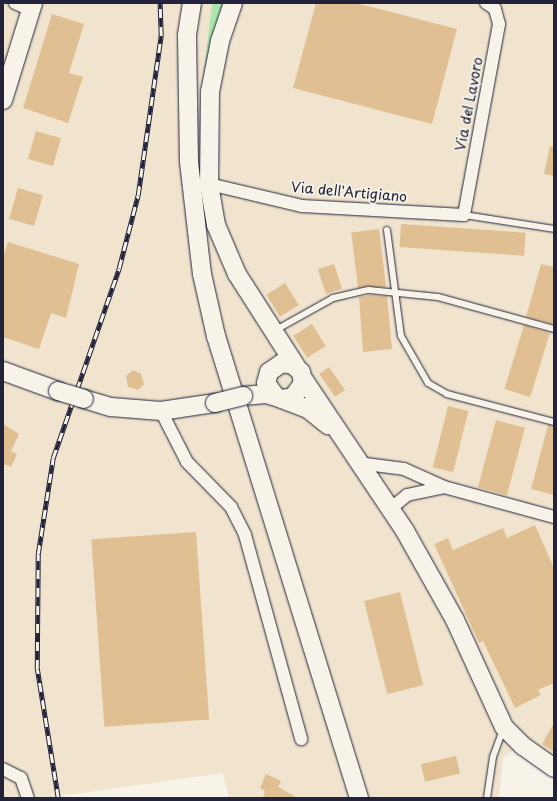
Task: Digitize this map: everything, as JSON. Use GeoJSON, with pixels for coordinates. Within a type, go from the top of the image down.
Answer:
{"type":"FeatureCollection","features":[{"type":"Feature","properties":{"kind":"main road"},"geometry":{"type":"LineString","coordinates":[[192,3],[186,36],[189,74],[193,218],[211,313],[359,798]]}},
{"type":"Feature","properties":{"kind":"main road"},"geometry":{"type":"LineString","coordinates":[[189,74],[201,3]]}},
{"type":"Feature","properties":{"kind":"main road"},"geometry":{"type":"LineString","coordinates":[[195,34],[205,3]]}},
{"type":"Feature","properties":{"kind":"main road"},"geometry":{"type":"LineString","coordinates":[[233,3],[210,92],[209,184],[216,224],[227,252],[273,332],[336,432],[390,509],[455,620],[504,726],[523,746],[554,768]]}},
{"type":"Feature","properties":{"kind":"main road"},"geometry":{"type":"LineString","coordinates":[[3,100],[32,6]]}},
{"type":"Feature","properties":{"kind":"main road"},"geometry":{"type":"LineString","coordinates":[[273,332],[276,350],[270,372],[268,389],[279,398]]}},
{"type":"Feature","properties":{"kind":"main road"},"geometry":{"type":"LineString","coordinates":[[243,396],[282,363],[300,373]]}},
{"type":"Feature","properties":{"kind":"main road"},"geometry":{"type":"LineString","coordinates":[[3,371],[58,391],[111,407],[161,411],[216,403],[243,396],[279,398],[308,409],[336,432]]}},
{"type":"Feature","properties":{"kind":"main road"},"geometry":{"type":"LineString","coordinates":[[279,398],[298,393],[300,373]]}},
{"type":"Feature","properties":{"kind":"street"},"geometry":{"type":"LineString","coordinates":[[15,3],[32,6]]}},
{"type":"Feature","properties":{"kind":"street","name":"Via del Lavoro"},"geometry":{"type":"LineString","coordinates":[[464,215],[499,24],[495,9],[486,3]]}},
{"type":"Feature","properties":{"kind":"street","name":"Via dell'Artigiano"},"geometry":{"type":"LineString","coordinates":[[209,184],[302,206],[464,215]]}},
{"type":"Feature","properties":{"kind":"street"},"geometry":{"type":"LineString","coordinates":[[161,411],[187,462],[231,507],[245,535],[301,739]]}},
{"type":"Feature","properties":{"kind":"street"},"geometry":{"type":"LineString","coordinates":[[358,463],[404,469],[444,487],[554,517]]}},
{"type":"Feature","properties":{"kind":"street"},"geometry":{"type":"LineString","coordinates":[[390,509],[407,495],[444,487]]}},
{"type":"Feature","properties":{"kind":"street"},"geometry":{"type":"LineString","coordinates":[[3,769],[21,778],[28,798]]}},
{"type":"Feature","properties":{"kind":"lane"},"geometry":{"type":"LineString","coordinates":[[464,215],[554,229]]}},
{"type":"Feature","properties":{"kind":"lane"},"geometry":{"type":"LineString","coordinates":[[387,230],[393,290],[401,336],[428,383],[447,394],[554,422]]}},
{"type":"Feature","properties":{"kind":"lane"},"geometry":{"type":"LineString","coordinates":[[273,332],[333,298],[369,290],[393,290],[438,297],[554,329]]}},
{"type":"Feature","properties":{"kind":"lane"},"geometry":{"type":"LineString","coordinates":[[487,798],[493,757],[504,726]]}},
{"type":"Feature","properties":{"kind":"shaded area"},"geometry":{"type":"Polygon","coordinates":[[[3,3],[554,3],[554,778],[513,751],[503,758],[499,798],[229,798],[223,773],[46,798],[3,798],[3,3]]]}},
{"type":"Feature","properties":{"kind":"green space"},"geometry":{"type":"Polygon","coordinates":[[[212,3],[225,3],[214,39],[199,117],[212,3]]]}},
{"type":"Feature","properties":{"kind":"building"},"geometry":{"type":"Polygon","coordinates":[[[316,3],[356,3],[457,29],[432,124],[293,88],[316,3]]]}},
{"type":"Feature","properties":{"kind":"building"},"geometry":{"type":"Polygon","coordinates":[[[52,14],[84,24],[69,73],[83,77],[68,123],[23,108],[52,14]]]}},
{"type":"Feature","properties":{"kind":"building"},"geometry":{"type":"Polygon","coordinates":[[[36,131],[61,138],[53,166],[28,159],[36,131]]]}},
{"type":"Feature","properties":{"kind":"building"},"geometry":{"type":"Polygon","coordinates":[[[550,146],[554,147],[554,176],[544,174],[550,146]]]}},
{"type":"Feature","properties":{"kind":"building"},"geometry":{"type":"Polygon","coordinates":[[[18,188],[43,195],[34,226],[9,219],[18,188]]]}},
{"type":"Feature","properties":{"kind":"building"},"geometry":{"type":"Polygon","coordinates":[[[401,224],[526,233],[524,256],[399,247],[401,224]]]}},
{"type":"Feature","properties":{"kind":"building"},"geometry":{"type":"Polygon","coordinates":[[[379,229],[386,287],[358,290],[351,232],[379,229]]]}},
{"type":"Feature","properties":{"kind":"building"},"geometry":{"type":"Polygon","coordinates":[[[8,242],[79,264],[66,318],[51,313],[39,349],[3,337],[3,257],[8,242]]]}},
{"type":"Feature","properties":{"kind":"building"},"geometry":{"type":"Polygon","coordinates":[[[334,264],[342,289],[326,294],[318,269],[334,264]]]}},
{"type":"Feature","properties":{"kind":"building"},"geometry":{"type":"Polygon","coordinates":[[[541,264],[554,267],[553,324],[526,317],[541,264]]]}},
{"type":"Feature","properties":{"kind":"building"},"geometry":{"type":"Polygon","coordinates":[[[285,283],[299,305],[280,317],[266,295],[285,283]]]}},
{"type":"Feature","properties":{"kind":"building"},"geometry":{"type":"Polygon","coordinates":[[[369,295],[387,296],[392,349],[363,352],[359,297],[369,295]]]}},
{"type":"Feature","properties":{"kind":"building"},"geometry":{"type":"Polygon","coordinates":[[[312,324],[326,346],[307,358],[293,336],[312,324]]]}},
{"type":"Feature","properties":{"kind":"building"},"geometry":{"type":"Polygon","coordinates":[[[524,325],[550,333],[530,397],[504,389],[524,325]]]}},
{"type":"Feature","properties":{"kind":"building"},"geometry":{"type":"Polygon","coordinates":[[[329,367],[345,390],[335,397],[319,374],[329,367]]]}},
{"type":"Feature","properties":{"kind":"building"},"geometry":{"type":"Polygon","coordinates":[[[133,370],[141,374],[144,384],[138,390],[128,387],[126,376],[133,370]]]}},
{"type":"Feature","properties":{"kind":"building"},"geometry":{"type":"Polygon","coordinates":[[[448,406],[468,411],[453,472],[433,467],[448,406]]]}},
{"type":"Feature","properties":{"kind":"building"},"geometry":{"type":"Polygon","coordinates":[[[496,420],[525,428],[507,495],[478,488],[496,420]]]}},
{"type":"Feature","properties":{"kind":"building"},"geometry":{"type":"Polygon","coordinates":[[[3,424],[19,434],[11,451],[17,454],[11,467],[5,464],[3,467],[3,424]]]}},
{"type":"Feature","properties":{"kind":"building"},"geometry":{"type":"Polygon","coordinates":[[[548,425],[554,426],[554,495],[531,489],[548,425]]]}},
{"type":"Feature","properties":{"kind":"building"},"geometry":{"type":"Polygon","coordinates":[[[535,525],[554,568],[554,683],[538,690],[541,695],[515,708],[483,641],[479,643],[434,544],[448,538],[453,550],[503,528],[507,538],[535,525]]]}},
{"type":"Feature","properties":{"kind":"building"},"geometry":{"type":"Polygon","coordinates":[[[196,532],[209,720],[104,727],[91,539],[196,532]]]}},
{"type":"Feature","properties":{"kind":"building"},"geometry":{"type":"Polygon","coordinates":[[[400,592],[423,685],[387,694],[364,601],[400,592]]]}},
{"type":"Feature","properties":{"kind":"building"},"geometry":{"type":"Polygon","coordinates":[[[554,723],[554,752],[542,744],[554,723]]]}},
{"type":"Feature","properties":{"kind":"building"},"geometry":{"type":"Polygon","coordinates":[[[456,756],[460,774],[425,782],[421,764],[456,756]]]}},
{"type":"Feature","properties":{"kind":"building"},"geometry":{"type":"Polygon","coordinates":[[[266,774],[281,781],[278,787],[298,798],[263,798],[265,791],[260,788],[266,774]]]}},
{"type":"Feature","properties":{"kind":"railway"},"geometry":{"type":"LineString","coordinates":[[58,798],[37,669],[38,554],[53,458],[119,268],[138,195],[161,36],[160,3]]}}]}
